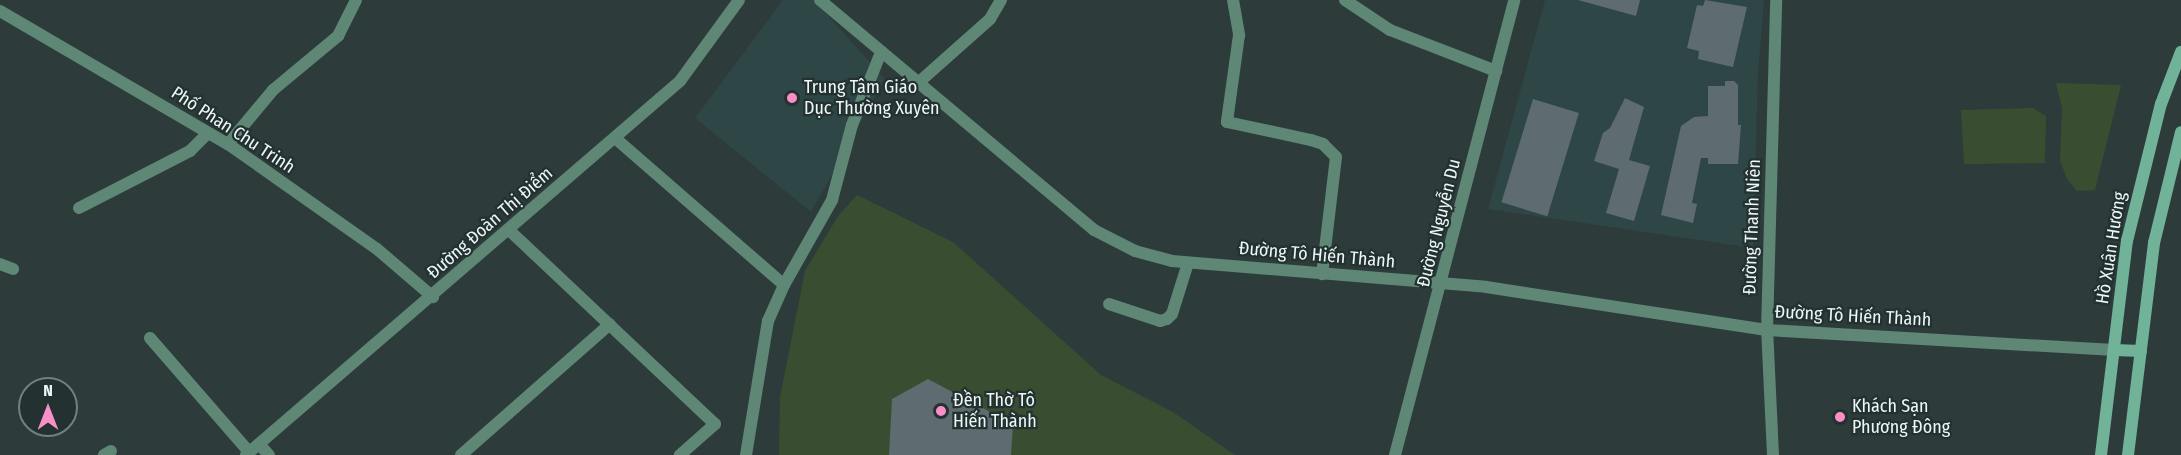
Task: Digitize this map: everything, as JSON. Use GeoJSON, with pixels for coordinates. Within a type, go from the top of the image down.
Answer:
{"type":"FeatureCollection","features":[{"type":"Feature","properties":{"kind":"main road","name":"Hồ Xuân Hương"},"geometry":{"type":"LineString","coordinates":[[2101,455],[2139,181],[2181,52]]}},
{"type":"Feature","properties":{"kind":"main road"},"geometry":{"type":"LineString","coordinates":[[2128,455],[2154,243],[2181,132]]}},
{"type":"Feature","properties":{"kind":"main road"},"geometry":{"type":"LineString","coordinates":[[2114,350],[2141,351]]}},
{"type":"Feature","properties":{"kind":"street"},"geometry":{"type":"LineString","coordinates":[[228,144],[273,90],[338,36],[356,0]]}},
{"type":"Feature","properties":{"kind":"street","name":"Đường Đoàn Thị Điểm"},"geometry":{"type":"LineString","coordinates":[[248,454],[433,297],[680,81],[739,0]]}},
{"type":"Feature","properties":{"kind":"street","name":"Đường Tô Hiến Thành"},"geometry":{"type":"LineString","coordinates":[[820,0],[1094,230],[1135,251],[1188,263],[1442,284],[1767,330],[2114,350]]}},
{"type":"Feature","properties":{"kind":"street"},"geometry":{"type":"LineString","coordinates":[[918,83],[990,19],[1001,0]]}},
{"type":"Feature","properties":{"kind":"street"},"geometry":{"type":"LineString","coordinates":[[1233,0],[1239,34],[1227,122],[1311,140],[1323,144],[1336,157],[1322,274]]}},
{"type":"Feature","properties":{"kind":"street"},"geometry":{"type":"LineString","coordinates":[[1345,0],[1390,30],[1496,71]]}},
{"type":"Feature","properties":{"kind":"street","name":"Đường Nguyễn Du"},"geometry":{"type":"LineString","coordinates":[[1395,455],[1442,284],[1514,0]]}},
{"type":"Feature","properties":{"kind":"street","name":"Đường Thanh Niên"},"geometry":{"type":"LineString","coordinates":[[1773,455],[1767,330],[1776,0]]}},
{"type":"Feature","properties":{"kind":"street","name":"Phố Phan Chu Trinh"},"geometry":{"type":"LineString","coordinates":[[0,11],[228,144],[377,249],[433,297]]}},
{"type":"Feature","properties":{"kind":"street"},"geometry":{"type":"LineString","coordinates":[[746,455],[768,321],[784,285],[832,200],[852,125],[881,52]]}},
{"type":"Feature","properties":{"kind":"street"},"geometry":{"type":"LineString","coordinates":[[79,208],[190,151],[207,133]]}},
{"type":"Feature","properties":{"kind":"street"},"geometry":{"type":"LineString","coordinates":[[615,138],[784,285]]}},
{"type":"Feature","properties":{"kind":"street"},"geometry":{"type":"LineString","coordinates":[[510,230],[715,424],[680,455]]}},
{"type":"Feature","properties":{"kind":"street"},"geometry":{"type":"LineString","coordinates":[[1109,304],[1160,321],[1167,319],[1172,314],[1188,263]]}},
{"type":"Feature","properties":{"kind":"street"},"geometry":{"type":"LineString","coordinates":[[0,264],[13,269]]}},
{"type":"Feature","properties":{"kind":"street"},"geometry":{"type":"LineString","coordinates":[[461,455],[610,324]]}},
{"type":"Feature","properties":{"kind":"street"},"geometry":{"type":"LineString","coordinates":[[150,338],[248,454]]}},
{"type":"Feature","properties":{"kind":"street"},"geometry":{"type":"LineString","coordinates":[[259,444],[269,455]]}},
{"type":"Feature","properties":{"kind":"shaded area","name":"Trung Tâm Giáo Dục Thường Xuyên"},"geometry":{"type":"Polygon","coordinates":[[[783,0],[814,0],[885,79],[811,212],[695,118],[783,0]]]}},
{"type":"Feature","properties":{"kind":"shaded area"},"geometry":{"type":"Polygon","coordinates":[[[1545,0],[1764,0],[1758,74],[1753,248],[1488,209],[1545,0]]]}},
{"type":"Feature","properties":{"kind":"green space"},"geometry":{"type":"Polygon","coordinates":[[[2056,83],[2121,85],[2095,190],[2077,191],[2067,179],[2060,161],[2062,108],[2056,83]]]}},
{"type":"Feature","properties":{"kind":"green space"},"geometry":{"type":"Polygon","coordinates":[[[2033,108],[2046,116],[2045,163],[1964,164],[1961,110],[2033,108]]]}},
{"type":"Feature","properties":{"kind":"green space"},"geometry":{"type":"Polygon","coordinates":[[[857,195],[953,242],[1101,375],[1173,412],[1235,455],[779,455],[780,397],[805,271],[838,216],[857,195]]]}},
{"type":"Feature","properties":{"kind":"building"},"geometry":{"type":"Polygon","coordinates":[[[1578,0],[1640,0],[1636,16],[1578,0]]]}},
{"type":"Feature","properties":{"kind":"building"},"geometry":{"type":"Polygon","coordinates":[[[1705,0],[1747,7],[1733,67],[1698,59],[1699,51],[1687,48],[1697,5],[1703,6],[1705,0]]]}},
{"type":"Feature","properties":{"kind":"building"},"geometry":{"type":"Polygon","coordinates":[[[1725,81],[1734,81],[1738,85],[1738,125],[1741,125],[1738,164],[1708,164],[1708,158],[1701,158],[1692,203],[1697,204],[1693,223],[1661,215],[1681,126],[1694,117],[1708,116],[1708,86],[1725,86],[1725,81]]]}},
{"type":"Feature","properties":{"kind":"building"},"geometry":{"type":"Polygon","coordinates":[[[1625,98],[1644,107],[1629,160],[1650,166],[1634,221],[1606,213],[1619,169],[1594,161],[1603,133],[1610,128],[1625,98]]]}},
{"type":"Feature","properties":{"kind":"building"},"geometry":{"type":"Polygon","coordinates":[[[1533,99],[1579,113],[1547,216],[1501,202],[1533,99]]]}},
{"type":"Feature","properties":{"kind":"building","name":"Đền Thờ Tô Hiến Thành"},"geometry":{"type":"Polygon","coordinates":[[[928,379],[1013,424],[1011,455],[889,455],[892,399],[928,379]]]}},
{"type":"Feature","properties":{"kind":"place","name":"Trung Tâm Giáo Dục Thường Xuyên"},"geometry":{"type":"Point","coordinates":[792,98]}},
{"type":"Feature","properties":{"kind":"place","name":"Đền Thờ Tô Hiến Thành"},"geometry":{"type":"Point","coordinates":[941,411]}},
{"type":"Feature","properties":{"kind":"place","name":"Khách Sạn Phương Đông"},"geometry":{"type":"Point","coordinates":[1840,417]}}]}
